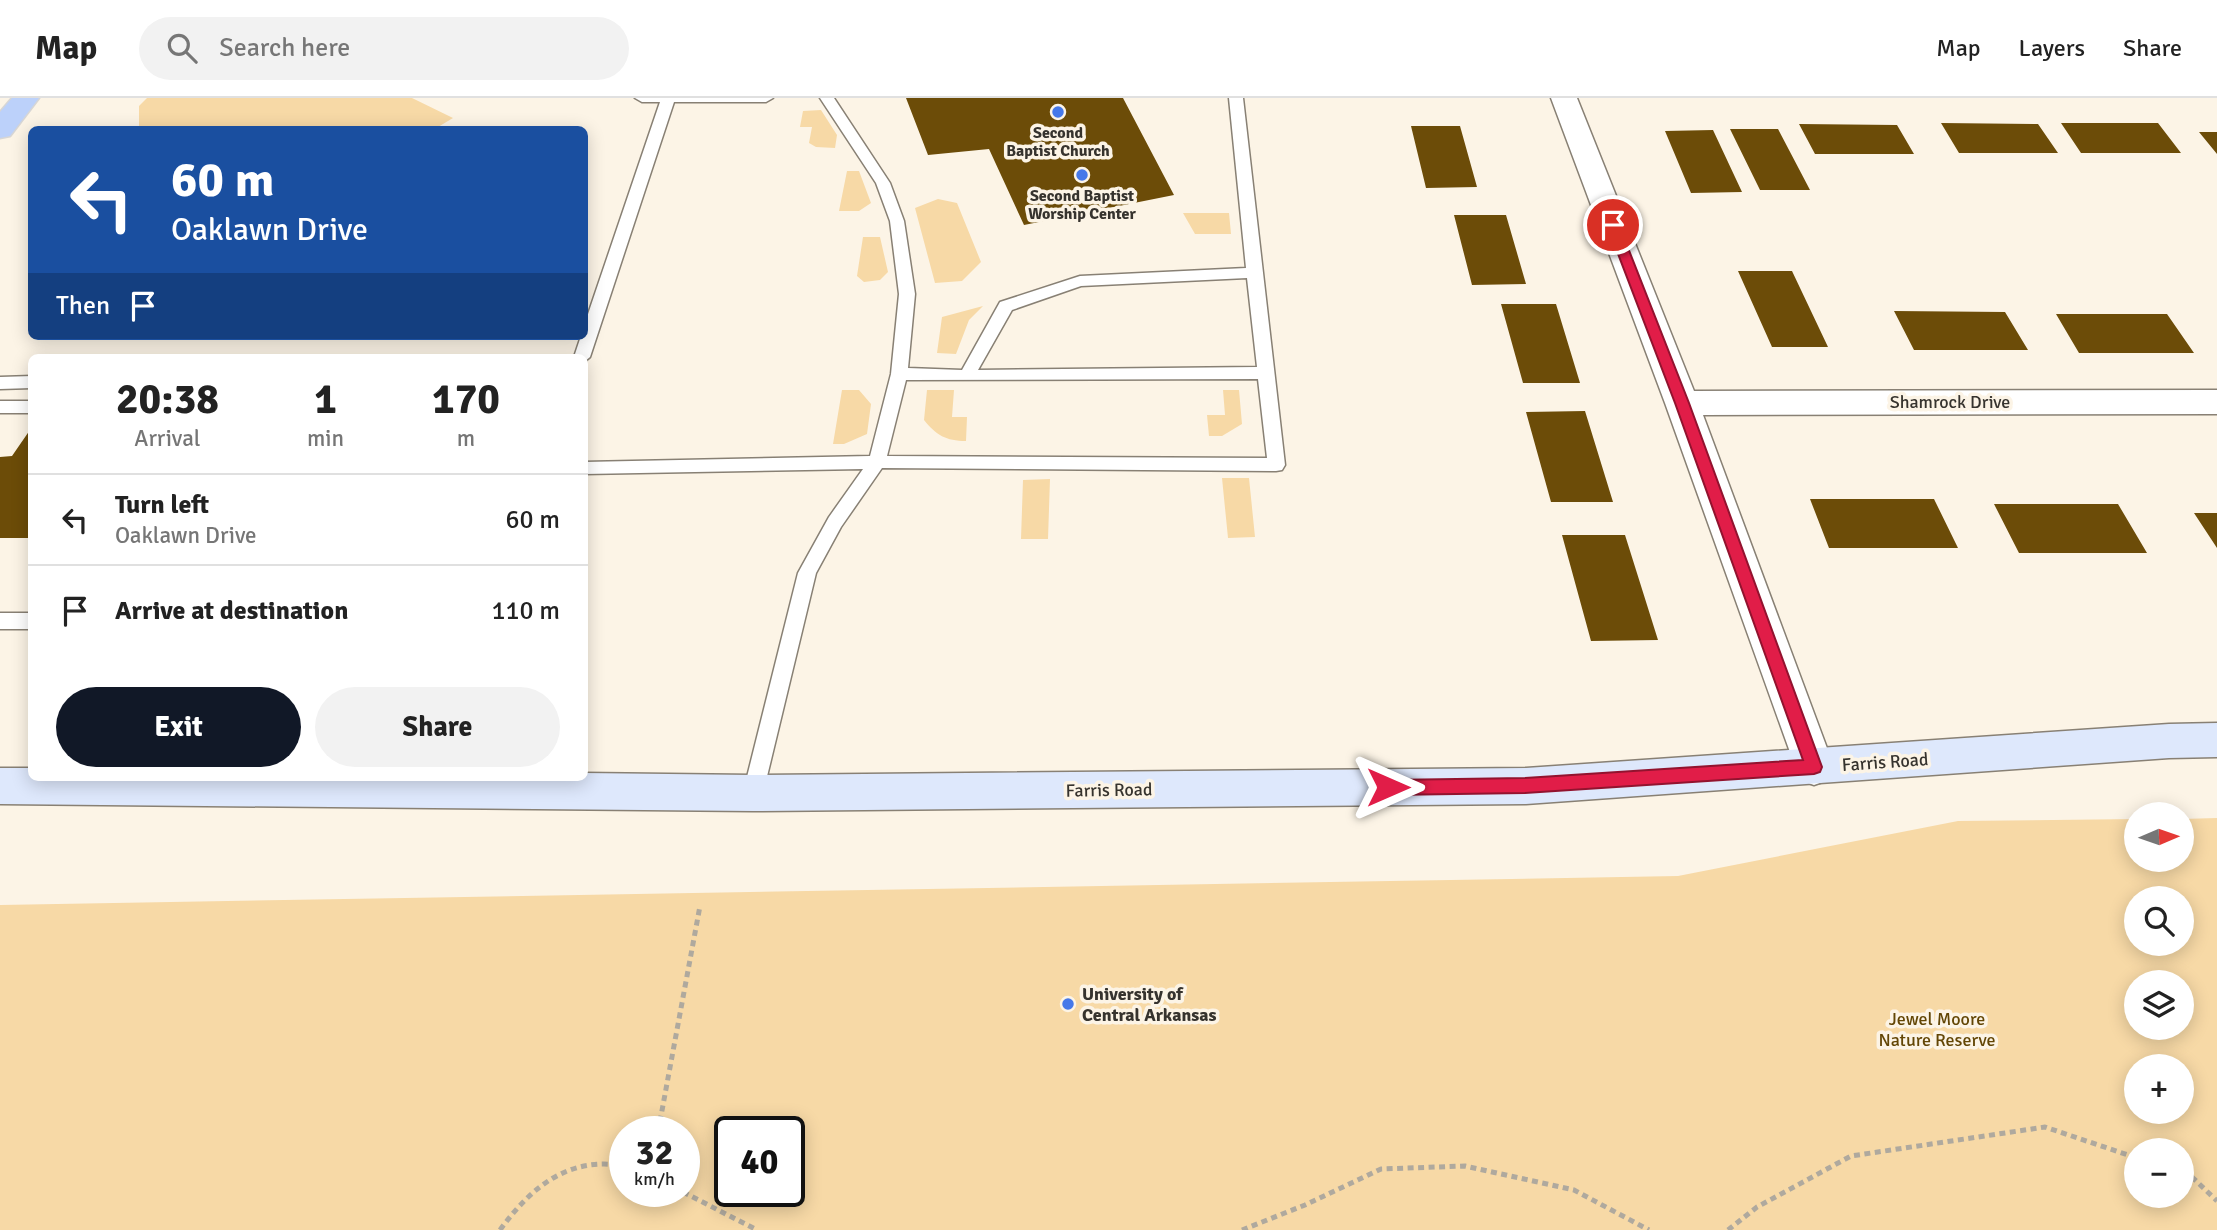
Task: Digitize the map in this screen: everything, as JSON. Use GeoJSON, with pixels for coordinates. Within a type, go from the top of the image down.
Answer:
{"type":"FeatureCollection","features":[{"type":"Feature","properties":{"kind":"main road"},"geometry":{"type":"LineString","coordinates":[[0,130],[26,98]]}},
{"type":"Feature","properties":{"kind":"street"},"geometry":{"type":"LineString","coordinates":[[1564,98],[1682,403],[1814,767]]}},
{"type":"Feature","properties":{"kind":"street","name":"Shamrock Drive"},"geometry":{"type":"LineString","coordinates":[[1682,403],[2217,402]]}},
{"type":"Feature","properties":{"kind":"street","name":"Farris Road"},"geometry":{"type":"LineString","coordinates":[[0,786],[753,793],[1525,786],[2169,741],[2217,740]]}},
{"type":"Feature","properties":{"kind":"lane"},"geometry":{"type":"LineString","coordinates":[[642,98],[766,98]]}},
{"type":"Feature","properties":{"kind":"lane"},"geometry":{"type":"LineString","coordinates":[[753,793],[807,573],[835,522],[877,462],[899,374],[907,294],[897,221],[878,173],[827,98]]}},
{"type":"Feature","properties":{"kind":"lane"},"geometry":{"type":"LineString","coordinates":[[588,468],[877,462],[1276,465],[1236,98]]}},
{"type":"Feature","properties":{"kind":"lane"},"geometry":{"type":"LineString","coordinates":[[588,339],[668,99]]}},
{"type":"Feature","properties":{"kind":"lane"},"geometry":{"type":"LineString","coordinates":[[967,376],[1006,306],[1080,281],[1254,273]]}},
{"type":"Feature","properties":{"kind":"lane"},"geometry":{"type":"LineString","coordinates":[[899,374],[967,376],[1265,373]]}},
{"type":"Feature","properties":{"kind":"lane"},"geometry":{"type":"LineString","coordinates":[[0,383],[28,382]]}},
{"type":"Feature","properties":{"kind":"lane"},"geometry":{"type":"LineString","coordinates":[[0,407],[28,407]]}},
{"type":"Feature","properties":{"kind":"lane"},"geometry":{"type":"LineString","coordinates":[[0,621],[28,621]]}},
{"type":"Feature","properties":{"kind":"path"},"geometry":{"type":"LineString","coordinates":[[661,1116],[701,906]]}},
{"type":"Feature","properties":{"kind":"path"},"geometry":{"type":"LineString","coordinates":[[1728,1230],[1756,1207],[1851,1156],[2045,1127],[2124,1154]]}},
{"type":"Feature","properties":{"kind":"path"},"geometry":{"type":"LineString","coordinates":[[500,1230],[525,1200],[571,1168],[592,1163],[609,1165]]}},
{"type":"Feature","properties":{"kind":"path"},"geometry":{"type":"LineString","coordinates":[[1242,1230],[1381,1169],[1465,1166],[1574,1190],[1649,1230]]}},
{"type":"Feature","properties":{"kind":"path"},"geometry":{"type":"LineString","coordinates":[[2194,1179],[2217,1201]]}},
{"type":"Feature","properties":{"kind":"path"},"geometry":{"type":"LineString","coordinates":[[700,1201],[757,1230]]}},
{"type":"Feature","properties":{"kind":"green space"},"geometry":{"type":"Polygon","coordinates":[[[147,98],[412,98],[453,118],[440,126],[139,126],[139,106],[147,98]]]}},
{"type":"Feature","properties":{"kind":"green space"},"geometry":{"type":"Polygon","coordinates":[[[821,110],[837,135],[835,148],[816,147],[809,143],[812,127],[800,127],[803,111],[821,110]]]}},
{"type":"Feature","properties":{"kind":"green space"},"geometry":{"type":"Polygon","coordinates":[[[847,171],[859,171],[871,203],[859,211],[839,211],[847,171]]]}},
{"type":"Feature","properties":{"kind":"green space"},"geometry":{"type":"Polygon","coordinates":[[[938,199],[957,203],[981,262],[962,281],[935,283],[915,208],[938,199]]]}},
{"type":"Feature","properties":{"kind":"green space"},"geometry":{"type":"Polygon","coordinates":[[[1183,213],[1229,213],[1231,234],[1195,234],[1183,213]]]}},
{"type":"Feature","properties":{"kind":"green space"},"geometry":{"type":"Polygon","coordinates":[[[863,237],[880,237],[888,272],[880,280],[864,282],[857,276],[863,237]]]}},
{"type":"Feature","properties":{"kind":"green space"},"geometry":{"type":"Polygon","coordinates":[[[983,306],[969,320],[956,354],[937,353],[942,317],[983,306]]]}},
{"type":"Feature","properties":{"kind":"green space"},"geometry":{"type":"Polygon","coordinates":[[[842,390],[859,390],[871,404],[867,434],[844,444],[833,444],[842,390]]]}},
{"type":"Feature","properties":{"kind":"green space"},"geometry":{"type":"Polygon","coordinates":[[[927,390],[954,390],[952,417],[967,417],[966,441],[942,436],[924,420],[927,390]]]}},
{"type":"Feature","properties":{"kind":"green space"},"geometry":{"type":"Polygon","coordinates":[[[1223,390],[1239,390],[1242,424],[1222,436],[1209,436],[1207,415],[1225,415],[1223,390]]]}},
{"type":"Feature","properties":{"kind":"green space"},"geometry":{"type":"Polygon","coordinates":[[[1222,478],[1249,478],[1255,537],[1228,538],[1222,478]]]}},
{"type":"Feature","properties":{"kind":"green space"},"geometry":{"type":"Polygon","coordinates":[[[1050,479],[1048,539],[1021,539],[1023,480],[1050,479]]]}},
{"type":"Feature","properties":{"kind":"green space","name":"Jewel Moore Nature Reserve"},"geometry":{"type":"Polygon","coordinates":[[[2217,818],[2217,1230],[0,1230],[0,905],[1678,876],[1958,821],[2124,819],[2124,872],[2194,872],[2194,819],[2217,818]]]}},
{"type":"Feature","properties":{"kind":"building","name":"Second Baptist Worship Center"},"geometry":{"type":"Polygon","coordinates":[[[906,98],[1123,98],[1174,195],[1024,225],[989,149],[928,155],[906,98]]]}},
{"type":"Feature","properties":{"kind":"building"},"geometry":{"type":"Polygon","coordinates":[[[1941,123],[2038,124],[2058,153],[1959,153],[1941,123]]]}},
{"type":"Feature","properties":{"kind":"building"},"geometry":{"type":"Polygon","coordinates":[[[2061,123],[2158,123],[2181,153],[2081,153],[2061,123]]]}},
{"type":"Feature","properties":{"kind":"building"},"geometry":{"type":"Polygon","coordinates":[[[1799,124],[1897,125],[1914,154],[1815,154],[1799,124]]]}},
{"type":"Feature","properties":{"kind":"building"},"geometry":{"type":"Polygon","coordinates":[[[1411,126],[1460,126],[1477,187],[1426,188],[1411,126]]]}},
{"type":"Feature","properties":{"kind":"building"},"geometry":{"type":"Polygon","coordinates":[[[1730,129],[1778,129],[1810,190],[1760,190],[1730,129]]]}},
{"type":"Feature","properties":{"kind":"building"},"geometry":{"type":"Polygon","coordinates":[[[1713,130],[1742,192],[1691,193],[1665,131],[1713,130]]]}},
{"type":"Feature","properties":{"kind":"building"},"geometry":{"type":"Polygon","coordinates":[[[2199,132],[2217,132],[2217,154],[2199,132]]]}},
{"type":"Feature","properties":{"kind":"building"},"geometry":{"type":"Polygon","coordinates":[[[1454,215],[1506,215],[1526,284],[1472,285],[1454,215]]]}},
{"type":"Feature","properties":{"kind":"building"},"geometry":{"type":"Polygon","coordinates":[[[1738,271],[1792,271],[1828,347],[1772,347],[1738,271]]]}},
{"type":"Feature","properties":{"kind":"building"},"geometry":{"type":"Polygon","coordinates":[[[1501,304],[1556,304],[1580,383],[1523,383],[1501,304]]]}},
{"type":"Feature","properties":{"kind":"building"},"geometry":{"type":"Polygon","coordinates":[[[1894,311],[2005,312],[2028,350],[1914,350],[1894,311]]]}},
{"type":"Feature","properties":{"kind":"building"},"geometry":{"type":"Polygon","coordinates":[[[2056,314],[2167,314],[2194,353],[2079,353],[2056,314]]]}},
{"type":"Feature","properties":{"kind":"building"},"geometry":{"type":"Polygon","coordinates":[[[1585,411],[1613,502],[1551,502],[1526,412],[1585,411]]]}},
{"type":"Feature","properties":{"kind":"building"},"geometry":{"type":"Polygon","coordinates":[[[28,433],[28,538],[0,538],[0,457],[12,456],[28,433]]]}},
{"type":"Feature","properties":{"kind":"building"},"geometry":{"type":"Polygon","coordinates":[[[1810,499],[1934,499],[1958,548],[1829,548],[1810,499]]]}},
{"type":"Feature","properties":{"kind":"building"},"geometry":{"type":"Polygon","coordinates":[[[1994,504],[2118,504],[2147,553],[2019,553],[1994,504]]]}},
{"type":"Feature","properties":{"kind":"building"},"geometry":{"type":"Polygon","coordinates":[[[2194,513],[2217,513],[2217,548],[2194,513]]]}},
{"type":"Feature","properties":{"kind":"building"},"geometry":{"type":"Polygon","coordinates":[[[1562,535],[1625,535],[1658,640],[1591,641],[1562,535]]]}},
{"type":"Feature","properties":{"kind":"place","name":"Second Baptist Church"},"geometry":{"type":"Point","coordinates":[1058,112]}},
{"type":"Feature","properties":{"kind":"place","name":"Second Baptist Worship Center"},"geometry":{"type":"Point","coordinates":[1082,175]}},
{"type":"Feature","properties":{"kind":"place","name":"University of Central Arkansas"},"geometry":{"type":"Point","coordinates":[1068,1004]}},
{"type":"Feature","properties":{"kind":"route"},"geometry":{"type":"LineString","coordinates":[[1388,787],[1525,786],[1814,767],[1682,403],[1613,225]]}}]}
